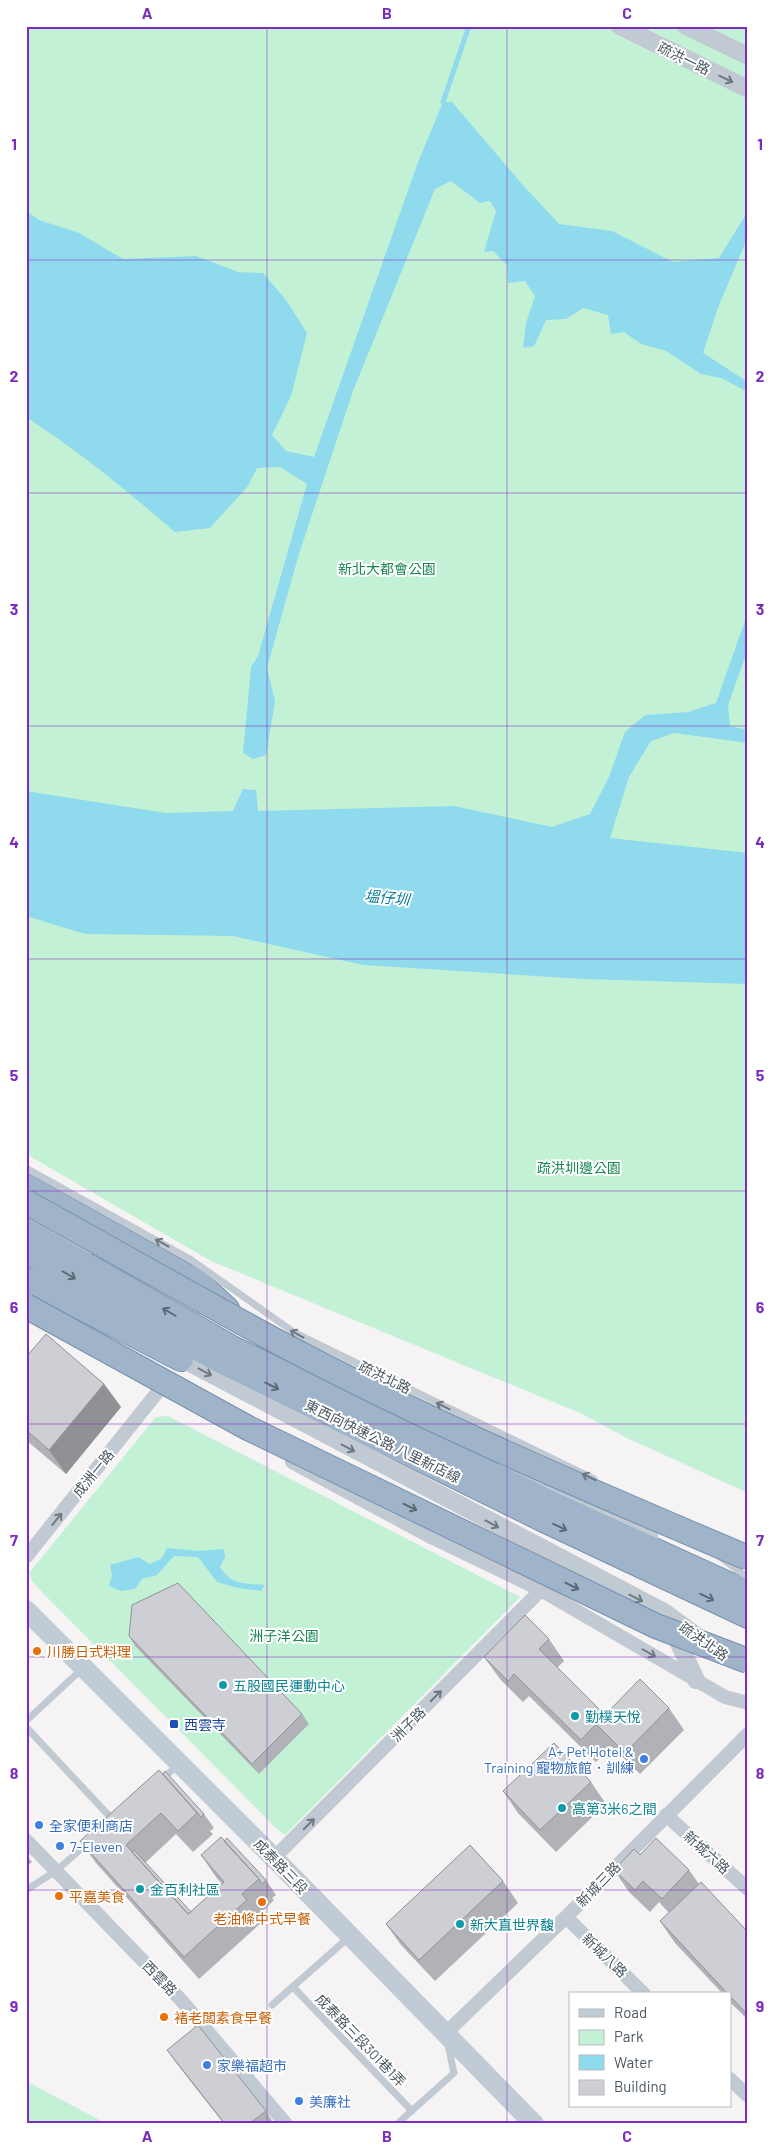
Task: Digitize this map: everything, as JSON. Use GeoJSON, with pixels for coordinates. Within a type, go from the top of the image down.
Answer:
{"type":"FeatureCollection","features":[{"type":"Feature","properties":{"kind":"highway"},"geometry":{"type":"LineString","coordinates":[[26,1186],[198,1284],[224,1306],[251,1336]]}},
{"type":"Feature","properties":{"kind":"highway"},"geometry":{"type":"LineString","coordinates":[[26,1202],[275,1340],[404,1404],[512,1457],[748,1558]]}},
{"type":"Feature","properties":{"kind":"highway","name":"東西向快速公路 八里新店線"},"geometry":{"type":"LineString","coordinates":[[26,1231],[234,1349],[557,1506],[748,1593]]}},
{"type":"Feature","properties":{"kind":"highway","name":"東西向快速公路 八里新店線"},"geometry":{"type":"LineString","coordinates":[[26,1250],[216,1359],[544,1520],[748,1616]]}},
{"type":"Feature","properties":{"kind":"highway"},"geometry":{"type":"LineString","coordinates":[[26,1278],[181,1359]]}},
{"type":"Feature","properties":{"kind":"highway"},"geometry":{"type":"LineString","coordinates":[[26,1306],[257,1433],[656,1626],[748,1661]]}},
{"type":"Feature","properties":{"kind":"main road","name":"成泰路三段"},"geometry":{"type":"LineString","coordinates":[[26,1610],[274,1858],[534,2124]]}},
{"type":"Feature","properties":{"kind":"street","name":"疏洪一路"},"geometry":{"type":"LineString","coordinates":[[620,26],[748,89]]}},
{"type":"Feature","properties":{"kind":"street"},"geometry":{"type":"LineString","coordinates":[[686,26],[748,56]]}},
{"type":"Feature","properties":{"kind":"street","name":"疏洪北路"},"geometry":{"type":"LineString","coordinates":[[26,1217],[286,1356],[748,1585]]}},
{"type":"Feature","properties":{"kind":"street","name":"疏洪北路"},"geometry":{"type":"LineString","coordinates":[[26,1268],[181,1359],[664,1612],[748,1672]]}},
{"type":"Feature","properties":{"kind":"street"},"geometry":{"type":"LineString","coordinates":[[26,1314],[431,1538],[542,1590],[725,1697],[748,1703]]}},
{"type":"Feature","properties":{"kind":"street","name":"成洲一路"},"geometry":{"type":"LineString","coordinates":[[26,1557],[160,1389]]}},
{"type":"Feature","properties":{"kind":"street","name":"洲子路"},"geometry":{"type":"LineString","coordinates":[[274,1858],[542,1590]]}},
{"type":"Feature","properties":{"kind":"street"},"geometry":{"type":"LineString","coordinates":[[664,1612],[696,1680]]}},
{"type":"Feature","properties":{"kind":"street","name":"新城三路"},"geometry":{"type":"LineString","coordinates":[[446,2033],[566,1917],[748,1734]]}},
{"type":"Feature","properties":{"kind":"street","name":"新城六路"},"geometry":{"type":"LineString","coordinates":[[666,1815],[748,1889]]}},
{"type":"Feature","properties":{"kind":"street","name":"西雲路"},"geometry":{"type":"LineString","coordinates":[[26,1840],[181,2000],[286,2124]]}},
{"type":"Feature","properties":{"kind":"street","name":"新城八路"},"geometry":{"type":"LineString","coordinates":[[566,1917],[642,1992]]}},
{"type":"Feature","properties":{"kind":"street"},"geometry":{"type":"LineString","coordinates":[[732,2081],[748,2096]]}},
{"type":"Feature","properties":{"kind":"lane","name":"疏洪北路"},"geometry":{"type":"LineString","coordinates":[[26,1168],[190,1259],[295,1333],[603,1484]]}},
{"type":"Feature","properties":{"kind":"lane"},"geometry":{"type":"LineString","coordinates":[[656,1510],[748,1578]]}},
{"type":"Feature","properties":{"kind":"lane"},"geometry":{"type":"LineString","coordinates":[[26,1720],[83,1668]]}},
{"type":"Feature","properties":{"kind":"lane"},"geometry":{"type":"LineString","coordinates":[[26,1727],[114,1820]]}},
{"type":"Feature","properties":{"kind":"lane"},"geometry":{"type":"LineString","coordinates":[[158,1783],[179,1764]]}},
{"type":"Feature","properties":{"kind":"lane"},"geometry":{"type":"LineString","coordinates":[[107,1827],[121,1814]]}},
{"type":"Feature","properties":{"kind":"lane"},"geometry":{"type":"LineString","coordinates":[[26,1890],[56,1871],[100,1833]]}},
{"type":"Feature","properties":{"kind":"lane"},"geometry":{"type":"LineString","coordinates":[[272,2005],[350,1937]]}},
{"type":"Feature","properties":{"kind":"lane","name":"成泰路三段301巷1弄"},"geometry":{"type":"LineString","coordinates":[[293,1987],[412,2111]]}},
{"type":"Feature","properties":{"kind":"lane"},"geometry":{"type":"LineString","coordinates":[[398,2124],[454,2073],[446,2033]]}},
{"type":"Feature","properties":{"kind":"green space","name":"新北大都會公園"},"geometry":{"type":"Polygon","coordinates":[[[26,26],[748,26],[748,1493],[627,1438],[580,1413],[211,1261],[26,1154],[26,26]]]}},
{"type":"Feature","properties":{"kind":"green space","name":"洲子洋公園"},"geometry":{"type":"Polygon","coordinates":[[[168,1416],[520,1597],[285,1835],[41,1591],[33,1582],[29,1573],[156,1417],[168,1416]]]}},
{"type":"Feature","properties":{"kind":"green space"},"geometry":{"type":"Polygon","coordinates":[[[26,2081],[107,2124],[26,2124],[26,2081]]]}},
{"type":"Feature","properties":{"kind":"water"},"geometry":{"type":"Polygon","coordinates":[[[443,102],[452,102],[521,183],[559,224],[612,231],[673,262],[719,258],[748,211],[748,237],[719,305],[703,353],[748,382],[748,392],[721,378],[701,374],[666,351],[641,344],[624,332],[611,334],[608,315],[583,308],[566,319],[546,320],[534,346],[523,348],[526,323],[535,296],[525,281],[508,283],[507,265],[493,251],[484,252],[496,211],[490,201],[480,203],[451,181],[435,189],[353,391],[298,557],[267,668],[275,701],[266,755],[253,759],[243,753],[251,667],[258,656],[307,484],[280,467],[257,468],[248,486],[210,528],[175,532],[84,458],[26,417],[26,211],[39,220],[79,233],[123,259],[196,256],[238,272],[263,273],[286,300],[307,333],[291,396],[272,435],[286,451],[314,457],[418,162],[443,102]]]}},
{"type":"Feature","properties":{"kind":"water","name":"塭仔圳"},"geometry":{"type":"Polygon","coordinates":[[[748,612],[748,649],[728,705],[730,726],[748,730],[748,743],[674,733],[651,741],[629,777],[610,838],[748,853],[748,984],[583,979],[363,965],[233,936],[85,934],[26,916],[26,791],[166,813],[233,811],[243,789],[256,790],[258,811],[454,806],[552,827],[590,814],[609,777],[625,732],[645,715],[688,712],[716,703],[748,612]]]}},
{"type":"Feature","properties":{"kind":"water"},"geometry":{"type":"Polygon","coordinates":[[[167,1548],[198,1551],[224,1549],[225,1557],[220,1567],[229,1578],[234,1581],[265,1585],[261,1591],[238,1588],[217,1582],[198,1557],[174,1556],[157,1575],[142,1579],[135,1589],[121,1591],[109,1586],[112,1575],[110,1565],[138,1557],[150,1564],[162,1558],[167,1548]]]}},
{"type":"Feature","properties":{"kind":"building"},"geometry":{"type":"Polygon","coordinates":[[[46,1334],[104,1384],[49,1450],[26,1430],[26,1357],[46,1334]]]}},
{"type":"Feature","properties":{"kind":"building","name":"五股國民運動中心"},"geometry":{"type":"Polygon","coordinates":[[[178,1583],[302,1714],[252,1764],[129,1636],[132,1605],[178,1583]]]}},
{"type":"Feature","properties":{"kind":"building"},"geometry":{"type":"Polygon","coordinates":[[[525,1615],[549,1639],[539,1649],[605,1715],[640,1679],[669,1708],[625,1753],[596,1724],[581,1740],[514,1674],[508,1681],[484,1657],[525,1615]]]}},
{"type":"Feature","properties":{"kind":"building"},"geometry":{"type":"Polygon","coordinates":[[[554,1743],[591,1782],[540,1830],[503,1791],[554,1743]]]}},
{"type":"Feature","properties":{"kind":"building"},"geometry":{"type":"Polygon","coordinates":[[[159,1770],[197,1813],[178,1831],[161,1813],[126,1845],[188,1914],[224,1882],[201,1855],[221,1837],[259,1879],[242,1894],[247,1900],[184,1957],[80,1841],[159,1770]]]}},
{"type":"Feature","properties":{"kind":"building"},"geometry":{"type":"Polygon","coordinates":[[[165,1771],[204,1814],[201,1817],[163,1774],[165,1771]]]}},
{"type":"Feature","properties":{"kind":"building"},"geometry":{"type":"Polygon","coordinates":[[[227,1838],[266,1880],[262,1884],[224,1841],[227,1838]]]}},
{"type":"Feature","properties":{"kind":"building"},"geometry":{"type":"Polygon","coordinates":[[[656,1838],[689,1870],[662,1899],[643,1881],[635,1890],[614,1870],[634,1849],[640,1855],[656,1838]]]}},
{"type":"Feature","properties":{"kind":"building"},"geometry":{"type":"Polygon","coordinates":[[[470,1845],[503,1881],[419,1960],[386,1924],[470,1845]]]}},
{"type":"Feature","properties":{"kind":"building"},"geometry":{"type":"Polygon","coordinates":[[[134,1850],[191,1912],[188,1914],[132,1852],[134,1850]]]}},
{"type":"Feature","properties":{"kind":"building"},"geometry":{"type":"Polygon","coordinates":[[[701,1882],[748,1932],[748,2015],[732,1998],[732,1992],[726,1992],[660,1921],[701,1882]]]}},
{"type":"Feature","properties":{"kind":"building"},"geometry":{"type":"Polygon","coordinates":[[[198,2025],[266,2111],[249,2124],[225,2124],[167,2050],[198,2025]]]}},
{"type":"Feature","properties":{"kind":"waterway"},"geometry":{"type":"LineString","coordinates":[[443,102],[469,26]]}},
{"type":"Feature","properties":{"kind":"place","name":"川勝日式料理"},"geometry":{"type":"Point","coordinates":[37,1651]}},
{"type":"Feature","properties":{"kind":"place","name":"五股國民運動中心"},"geometry":{"type":"Point","coordinates":[223,1685]}},
{"type":"Feature","properties":{"kind":"place","name":"勤樸天悅"},"geometry":{"type":"Point","coordinates":[575,1716]}},
{"type":"Feature","properties":{"kind":"place","name":"西雲寺"},"geometry":{"type":"Point","coordinates":[174,1724]}},
{"type":"Feature","properties":{"kind":"place","name":"A+ Pet Hotel & Training 寵物旅館．訓練"},"geometry":{"type":"Point","coordinates":[644,1759]}},
{"type":"Feature","properties":{"kind":"place","name":"高第3米6之間"},"geometry":{"type":"Point","coordinates":[562,1808]}},
{"type":"Feature","properties":{"kind":"place","name":"全家便利商店"},"geometry":{"type":"Point","coordinates":[39,1825]}},
{"type":"Feature","properties":{"kind":"place","name":"7-Eleven"},"geometry":{"type":"Point","coordinates":[60,1846]}},
{"type":"Feature","properties":{"kind":"place","name":"金百利社區"},"geometry":{"type":"Point","coordinates":[140,1889]}},
{"type":"Feature","properties":{"kind":"place","name":"平嘉美食"},"geometry":{"type":"Point","coordinates":[59,1896]}},
{"type":"Feature","properties":{"kind":"place","name":"老油條中式早餐"},"geometry":{"type":"Point","coordinates":[262,1902]}},
{"type":"Feature","properties":{"kind":"place","name":"新大直世界馥"},"geometry":{"type":"Point","coordinates":[460,1924]}},
{"type":"Feature","properties":{"kind":"place","name":"褚老闆素食早餐"},"geometry":{"type":"Point","coordinates":[164,2017]}},
{"type":"Feature","properties":{"kind":"place","name":"家樂福超市"},"geometry":{"type":"Point","coordinates":[207,2065]}},
{"type":"Feature","properties":{"kind":"place","name":"美廉社"},"geometry":{"type":"Point","coordinates":[299,2101]}},
{"type":"Feature","properties":{"kind":"park label","name":"疏洪圳邊公園"},"geometry":{"type":"Point","coordinates":[579,1167]}}]}
